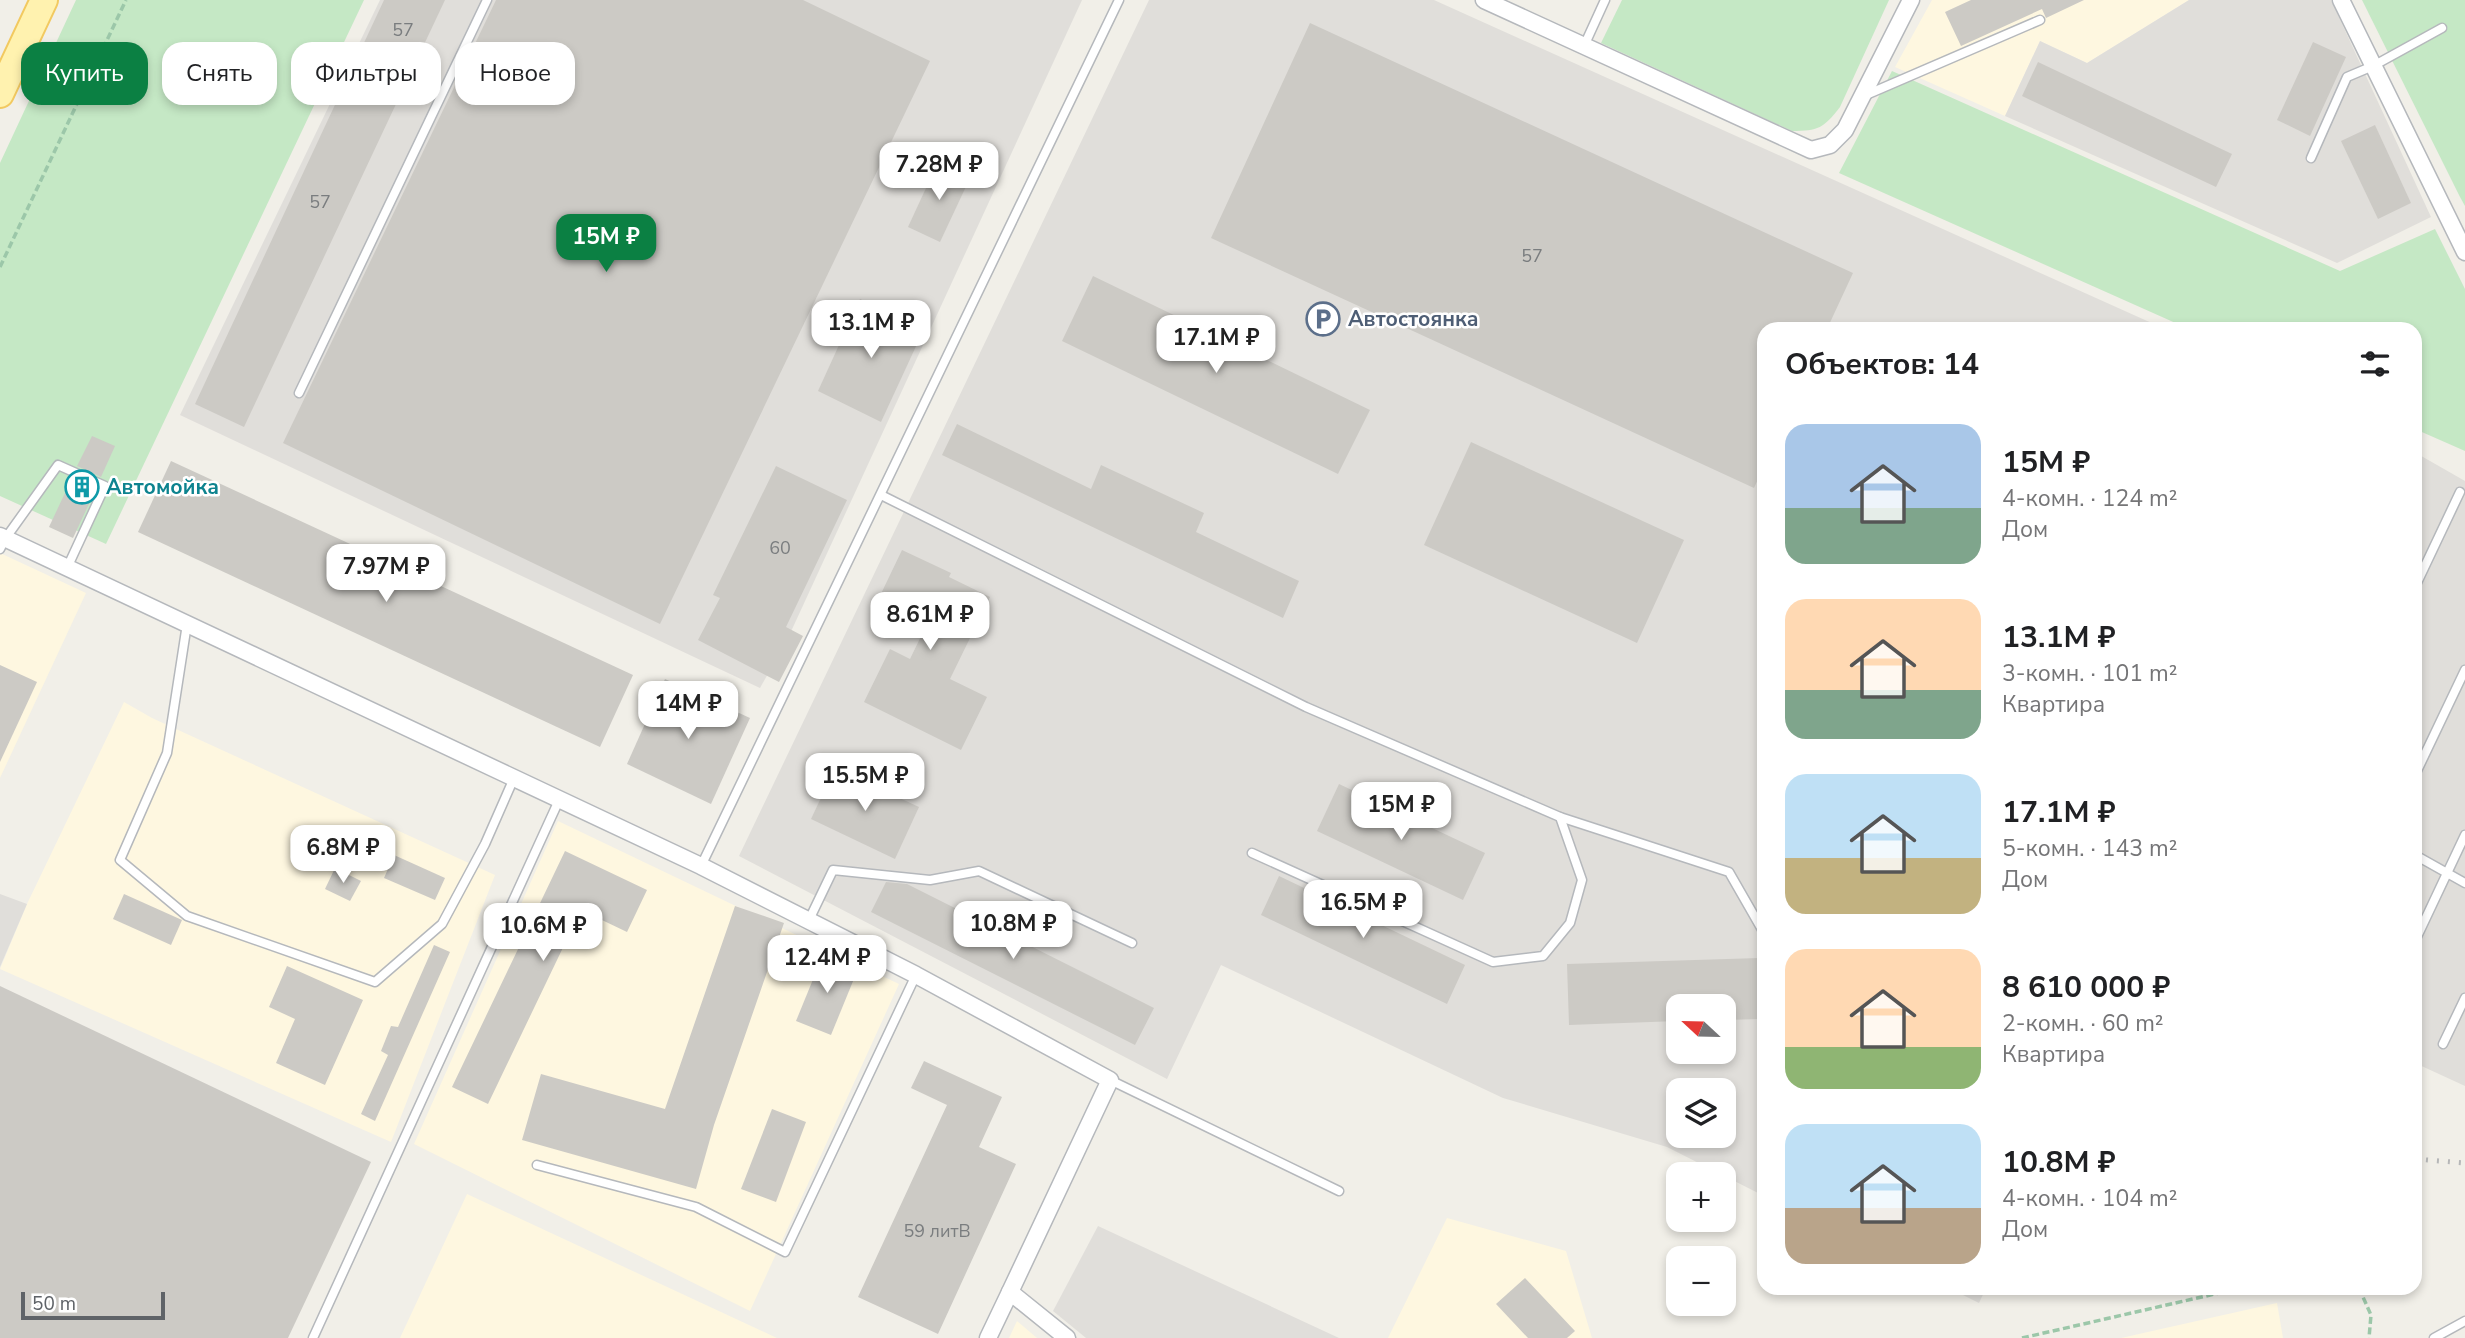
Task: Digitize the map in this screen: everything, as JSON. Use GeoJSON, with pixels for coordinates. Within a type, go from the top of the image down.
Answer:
{"type":"FeatureCollection","features":[{"type":"Feature","properties":{"kind":"main road"},"geometry":{"type":"LineString","coordinates":[[0,94],[44,0]]}},
{"type":"Feature","properties":{"kind":"street"},"geometry":{"type":"LineString","coordinates":[[1484,0],[1811,150],[1830,145],[1845,130],[1910,0]]}},
{"type":"Feature","properties":{"kind":"street"},"geometry":{"type":"LineString","coordinates":[[2341,0],[2465,252]]}},
{"type":"Feature","properties":{"kind":"street"},"geometry":{"type":"LineString","coordinates":[[2,541],[67,568],[701,866],[916,975],[1110,1080],[988,1338]]}},
{"type":"Feature","properties":{"kind":"street"},"geometry":{"type":"LineString","coordinates":[[1010,1292],[1067,1338]]}},
{"type":"Feature","properties":{"kind":"lane"},"geometry":{"type":"LineString","coordinates":[[299,393],[487,0]]}},
{"type":"Feature","properties":{"kind":"lane"},"geometry":{"type":"LineString","coordinates":[[701,866],[1119,0]]}},
{"type":"Feature","properties":{"kind":"lane"},"geometry":{"type":"LineString","coordinates":[[1584,46],[1605,0]]}},
{"type":"Feature","properties":{"kind":"lane"},"geometry":{"type":"LineString","coordinates":[[1863,96],[2040,20]]}},
{"type":"Feature","properties":{"kind":"lane"},"geometry":{"type":"LineString","coordinates":[[2311,158],[2347,77],[2373,66],[2442,28]]}},
{"type":"Feature","properties":{"kind":"lane"},"geometry":{"type":"LineString","coordinates":[[2,541],[58,464],[105,486],[67,568]]}},
{"type":"Feature","properties":{"kind":"lane"},"geometry":{"type":"LineString","coordinates":[[2422,572],[2460,492]]}},
{"type":"Feature","properties":{"kind":"lane"},"geometry":{"type":"LineString","coordinates":[[881,495],[1306,707],[1560,817],[1729,872],[1757,921]]}},
{"type":"Feature","properties":{"kind":"lane"},"geometry":{"type":"LineString","coordinates":[[187,624],[167,753],[120,860],[187,916],[375,982],[442,924],[485,844],[514,778]]}},
{"type":"Feature","properties":{"kind":"lane"},"geometry":{"type":"LineString","coordinates":[[2422,760],[2465,670]]}},
{"type":"Feature","properties":{"kind":"lane"},"geometry":{"type":"LineString","coordinates":[[313,1338],[560,798]]}},
{"type":"Feature","properties":{"kind":"lane"},"geometry":{"type":"LineString","coordinates":[[1252,853],[1493,962],[1543,956],[1570,923],[1582,880],[1560,817]]}},
{"type":"Feature","properties":{"kind":"lane"},"geometry":{"type":"LineString","coordinates":[[2422,927],[2465,835]]}},
{"type":"Feature","properties":{"kind":"lane"},"geometry":{"type":"LineString","coordinates":[[2422,859],[2465,883]]}},
{"type":"Feature","properties":{"kind":"lane"},"geometry":{"type":"LineString","coordinates":[[809,920],[834,870],[930,880],[979,871],[1132,943]]}},
{"type":"Feature","properties":{"kind":"lane"},"geometry":{"type":"LineString","coordinates":[[537,1165],[696,1207],[785,1252],[916,975]]}},
{"type":"Feature","properties":{"kind":"lane"},"geometry":{"type":"LineString","coordinates":[[2443,1044],[2465,998]]}},
{"type":"Feature","properties":{"kind":"lane"},"geometry":{"type":"LineString","coordinates":[[1110,1080],[1339,1191]]}},
{"type":"Feature","properties":{"kind":"lane"},"geometry":{"type":"LineString","coordinates":[[2434,1338],[2465,1321]]}},
{"type":"Feature","properties":{"kind":"path"},"geometry":{"type":"LineString","coordinates":[[0,267],[126,0]]}},
{"type":"Feature","properties":{"kind":"path"},"geometry":{"type":"LineString","coordinates":[[2022,1338],[2210,1295]]}},
{"type":"Feature","properties":{"kind":"path"},"geometry":{"type":"LineString","coordinates":[[2363,1295],[2371,1315],[2370,1338]]}},
{"type":"Feature","properties":{"kind":"shaded area"},"geometry":{"type":"Polygon","coordinates":[[[380,0],[1082,0],[788,638],[760,688],[180,415],[329,105],[441,105],[441,42],[360,42],[380,0]]]}},
{"type":"Feature","properties":{"kind":"shaded area"},"geometry":{"type":"Polygon","coordinates":[[[1149,0],[1434,0],[2149,322],[1757,322],[1757,1192],[1736,1182],[1736,1162],[1697,1162],[1669,1148],[1736,1148],[1736,1078],[1666,1078],[1666,1147],[1503,1098],[1221,965],[1167,1079],[739,856],[1149,0]]]}},
{"type":"Feature","properties":{"kind":"shaded area"},"geometry":{"type":"Polygon","coordinates":[[[1932,0],[2189,0],[2087,63],[2040,41],[2005,116],[1895,67],[1932,0]]]}},
{"type":"Feature","properties":{"kind":"shaded area"},"geometry":{"type":"Polygon","coordinates":[[[2189,0],[2331,0],[2431,217],[2337,263],[2005,116],[2040,41],[2087,63],[2189,0]]]}},
{"type":"Feature","properties":{"kind":"shaded area"},"geometry":{"type":"Polygon","coordinates":[[[2422,456],[2465,481],[2465,1086],[2422,1066],[2422,456]]]}},
{"type":"Feature","properties":{"kind":"shaded area"},"geometry":{"type":"Polygon","coordinates":[[[0,553],[86,593],[0,778],[0,553]]]}},
{"type":"Feature","properties":{"kind":"shaded area"},"geometry":{"type":"Polygon","coordinates":[[[124,702],[152,718],[495,875],[391,1142],[0,969],[27,904],[124,702]]]}},
{"type":"Feature","properties":{"kind":"shaded area"},"geometry":{"type":"Polygon","coordinates":[[[558,821],[899,984],[750,1311],[414,1144],[558,821]]]}},
{"type":"Feature","properties":{"kind":"shaded area"},"geometry":{"type":"Polygon","coordinates":[[[0,894],[27,904],[0,967],[0,894]]]}},
{"type":"Feature","properties":{"kind":"shaded area"},"geometry":{"type":"Polygon","coordinates":[[[467,1194],[777,1338],[400,1338],[467,1194]]]}},
{"type":"Feature","properties":{"kind":"shaded area"},"geometry":{"type":"Polygon","coordinates":[[[1447,1218],[1566,1251],[1592,1338],[1388,1338],[1447,1218]]]}},
{"type":"Feature","properties":{"kind":"shaded area"},"geometry":{"type":"Polygon","coordinates":[[[1098,1226],[1339,1338],[1086,1338],[1053,1311],[1098,1226]]]}},
{"type":"Feature","properties":{"kind":"shaded area"},"geometry":{"type":"Polygon","coordinates":[[[1963,1295],[1983,1295],[1979,1303],[1963,1295]]]}},
{"type":"Feature","properties":{"kind":"shaded area"},"geometry":{"type":"Polygon","coordinates":[[[2277,1303],[2283,1338],[2121,1338],[2277,1303]]]}},
{"type":"Feature","properties":{"kind":"shaded area"},"geometry":{"type":"Polygon","coordinates":[[[1017,1321],[1037,1338],[1009,1338],[1017,1321]]]}},
{"type":"Feature","properties":{"kind":"green space"},"geometry":{"type":"Polygon","coordinates":[[[76,0],[364,0],[344,42],[291,42],[291,105],[314,105],[106,544],[0,496],[0,163],[27,105],[148,105],[148,42],[56,42],[76,0]]]}},
{"type":"Feature","properties":{"kind":"green space"},"geometry":{"type":"Polygon","coordinates":[[[1622,0],[1889,0],[1840,107],[1820,127],[1792,131],[1601,43],[1622,0]]]}},
{"type":"Feature","properties":{"kind":"green space"},"geometry":{"type":"Polygon","coordinates":[[[2362,0],[2465,0],[2465,206],[2460,197],[2362,0]]]}},
{"type":"Feature","properties":{"kind":"green space"},"geometry":{"type":"Polygon","coordinates":[[[1892,71],[2340,271],[2435,229],[2465,289],[2465,451],[2422,432],[2422,322],[2173,322],[1839,173],[1892,71]]]}},
{"type":"Feature","properties":{"kind":"building"},"geometry":{"type":"Polygon","coordinates":[[[384,0],[445,0],[425,42],[364,42],[384,0]]]}},
{"type":"Feature","properties":{"kind":"building"},"geometry":{"type":"Polygon","coordinates":[[[496,0],[803,0],[930,61],[660,624],[283,443],[455,85],[455,105],[575,105],[575,42],[476,42],[496,0]]]}},
{"type":"Feature","properties":{"kind":"building"},"geometry":{"type":"Polygon","coordinates":[[[1971,0],[2084,0],[2046,18],[2042,9],[1961,46],[1945,12],[1971,0]]]}},
{"type":"Feature","properties":{"kind":"building"},"geometry":{"type":"Polygon","coordinates":[[[1310,23],[1853,273],[1830,322],[1757,322],[1757,481],[1754,488],[1211,238],[1310,23]]]}},
{"type":"Feature","properties":{"kind":"building"},"geometry":{"type":"Polygon","coordinates":[[[2313,42],[2346,57],[2310,136],[2277,120],[2313,42]]]}},
{"type":"Feature","properties":{"kind":"building"},"geometry":{"type":"Polygon","coordinates":[[[2038,62],[2232,154],[2216,187],[2022,96],[2038,62]]]}},
{"type":"Feature","properties":{"kind":"building"},"geometry":{"type":"Polygon","coordinates":[[[335,105],[396,105],[244,427],[195,404],[335,105]]]}},
{"type":"Feature","properties":{"kind":"building"},"geometry":{"type":"Polygon","coordinates":[[[2375,125],[2411,203],[2378,219],[2341,141],[2375,125]]]}},
{"type":"Feature","properties":{"kind":"building"},"geometry":{"type":"Polygon","coordinates":[[[938,162],[970,178],[940,242],[908,227],[938,162]]]}},
{"type":"Feature","properties":{"kind":"building"},"geometry":{"type":"Polygon","coordinates":[[[1093,276],[1370,410],[1338,474],[1062,341],[1093,276]]]}},
{"type":"Feature","properties":{"kind":"building"},"geometry":{"type":"Polygon","coordinates":[[[860,299],[924,329],[881,422],[818,391],[860,299]]]}},
{"type":"Feature","properties":{"kind":"building"},"geometry":{"type":"Polygon","coordinates":[[[957,424],[1091,489],[1101,465],[1204,513],[1196,532],[1299,581],[1283,618],[942,455],[957,424]]]}},
{"type":"Feature","properties":{"kind":"building"},"geometry":{"type":"Polygon","coordinates":[[[92,436],[115,446],[101,477],[77,466],[92,436]]]}},
{"type":"Feature","properties":{"kind":"building"},"geometry":{"type":"Polygon","coordinates":[[[1471,442],[1684,540],[1637,643],[1424,545],[1471,442]]]}},
{"type":"Feature","properties":{"kind":"building"},"geometry":{"type":"Polygon","coordinates":[[[171,461],[633,675],[600,747],[138,532],[171,461]]]}},
{"type":"Feature","properties":{"kind":"building"},"geometry":{"type":"Polygon","coordinates":[[[776,466],[847,500],[786,627],[803,636],[779,682],[698,640],[720,598],[713,595],[776,466]]]}},
{"type":"Feature","properties":{"kind":"building"},"geometry":{"type":"Polygon","coordinates":[[[72,478],[96,489],[73,538],[49,527],[72,478]]]}},
{"type":"Feature","properties":{"kind":"building"},"geometry":{"type":"Polygon","coordinates":[[[902,550],[951,573],[949,577],[990,597],[950,679],[987,697],[961,750],[864,702],[890,649],[910,659],[927,624],[878,600],[902,550]]]}},
{"type":"Feature","properties":{"kind":"building"},"geometry":{"type":"Polygon","coordinates":[[[0,665],[37,682],[0,762],[0,665]]]}},
{"type":"Feature","properties":{"kind":"building"},"geometry":{"type":"Polygon","coordinates":[[[665,679],[750,718],[711,804],[627,764],[665,679]]]}},
{"type":"Feature","properties":{"kind":"building"},"geometry":{"type":"Polygon","coordinates":[[[835,768],[919,807],[895,859],[811,819],[835,768]]]}},
{"type":"Feature","properties":{"kind":"building"},"geometry":{"type":"Polygon","coordinates":[[[1339,784],[1485,853],[1463,900],[1317,831],[1339,784]]]}},
{"type":"Feature","properties":{"kind":"building"},"geometry":{"type":"Polygon","coordinates":[[[565,851],[647,890],[627,932],[581,910],[488,1104],[452,1087],[565,851]]]}},
{"type":"Feature","properties":{"kind":"building"},"geometry":{"type":"Polygon","coordinates":[[[394,855],[445,878],[435,900],[384,878],[394,855]]]}},
{"type":"Feature","properties":{"kind":"building"},"geometry":{"type":"Polygon","coordinates":[[[335,868],[361,881],[350,901],[325,889],[335,868]]]}},
{"type":"Feature","properties":{"kind":"building"},"geometry":{"type":"Polygon","coordinates":[[[1279,876],[1465,965],[1447,1004],[1261,915],[1279,876]]]}},
{"type":"Feature","properties":{"kind":"building"},"geometry":{"type":"Polygon","coordinates":[[[886,882],[907,884],[1154,1008],[1135,1045],[871,912],[886,882]]]}},
{"type":"Feature","properties":{"kind":"building"},"geometry":{"type":"Polygon","coordinates":[[[124,894],[182,920],[171,945],[113,919],[124,894]]]}},
{"type":"Feature","properties":{"kind":"building"},"geometry":{"type":"Polygon","coordinates":[[[735,906],[784,923],[714,1125],[696,1189],[522,1140],[541,1074],[665,1109],[735,906]]]}},
{"type":"Feature","properties":{"kind":"building"},"geometry":{"type":"Polygon","coordinates":[[[434,945],[450,952],[375,1121],[361,1114],[388,1055],[381,1051],[391,1026],[398,1027],[434,945]]]}},
{"type":"Feature","properties":{"kind":"building"},"geometry":{"type":"Polygon","coordinates":[[[823,955],[858,969],[831,1035],[796,1021],[823,955]]]}},
{"type":"Feature","properties":{"kind":"building"},"geometry":{"type":"Polygon","coordinates":[[[1757,958],[1757,1019],[1736,1020],[1736,994],[1666,994],[1666,1021],[1569,1025],[1567,964],[1757,958]]]}},
{"type":"Feature","properties":{"kind":"building"},"geometry":{"type":"Polygon","coordinates":[[[287,966],[363,1000],[325,1085],[276,1063],[295,1019],[269,1007],[287,966]]]}},
{"type":"Feature","properties":{"kind":"building"},"geometry":{"type":"Polygon","coordinates":[[[0,986],[371,1162],[288,1338],[0,1338],[0,986]]]}},
{"type":"Feature","properties":{"kind":"building"},"geometry":{"type":"Polygon","coordinates":[[[924,1061],[1002,1097],[979,1147],[1016,1164],[938,1334],[858,1297],[947,1105],[911,1088],[924,1061]]]}},
{"type":"Feature","properties":{"kind":"building"},"geometry":{"type":"Polygon","coordinates":[[[772,1109],[806,1122],[776,1202],[741,1189],[772,1109]]]}},
{"type":"Feature","properties":{"kind":"building"},"geometry":{"type":"Polygon","coordinates":[[[1525,1278],[1575,1331],[1567,1338],[1528,1338],[1496,1304],[1525,1278]]]}},
{"type":"Feature","properties":{"kind":"railway"},"geometry":{"type":"LineString","coordinates":[[2422,1160],[2465,1163]]}},
{"type":"Feature","properties":{"kind":"place","name":"Автостоянка"},"geometry":{"type":"Point","coordinates":[1323,319]}},
{"type":"Feature","properties":{"kind":"place","name":"Автомойка"},"geometry":{"type":"Point","coordinates":[82,487]}}]}
